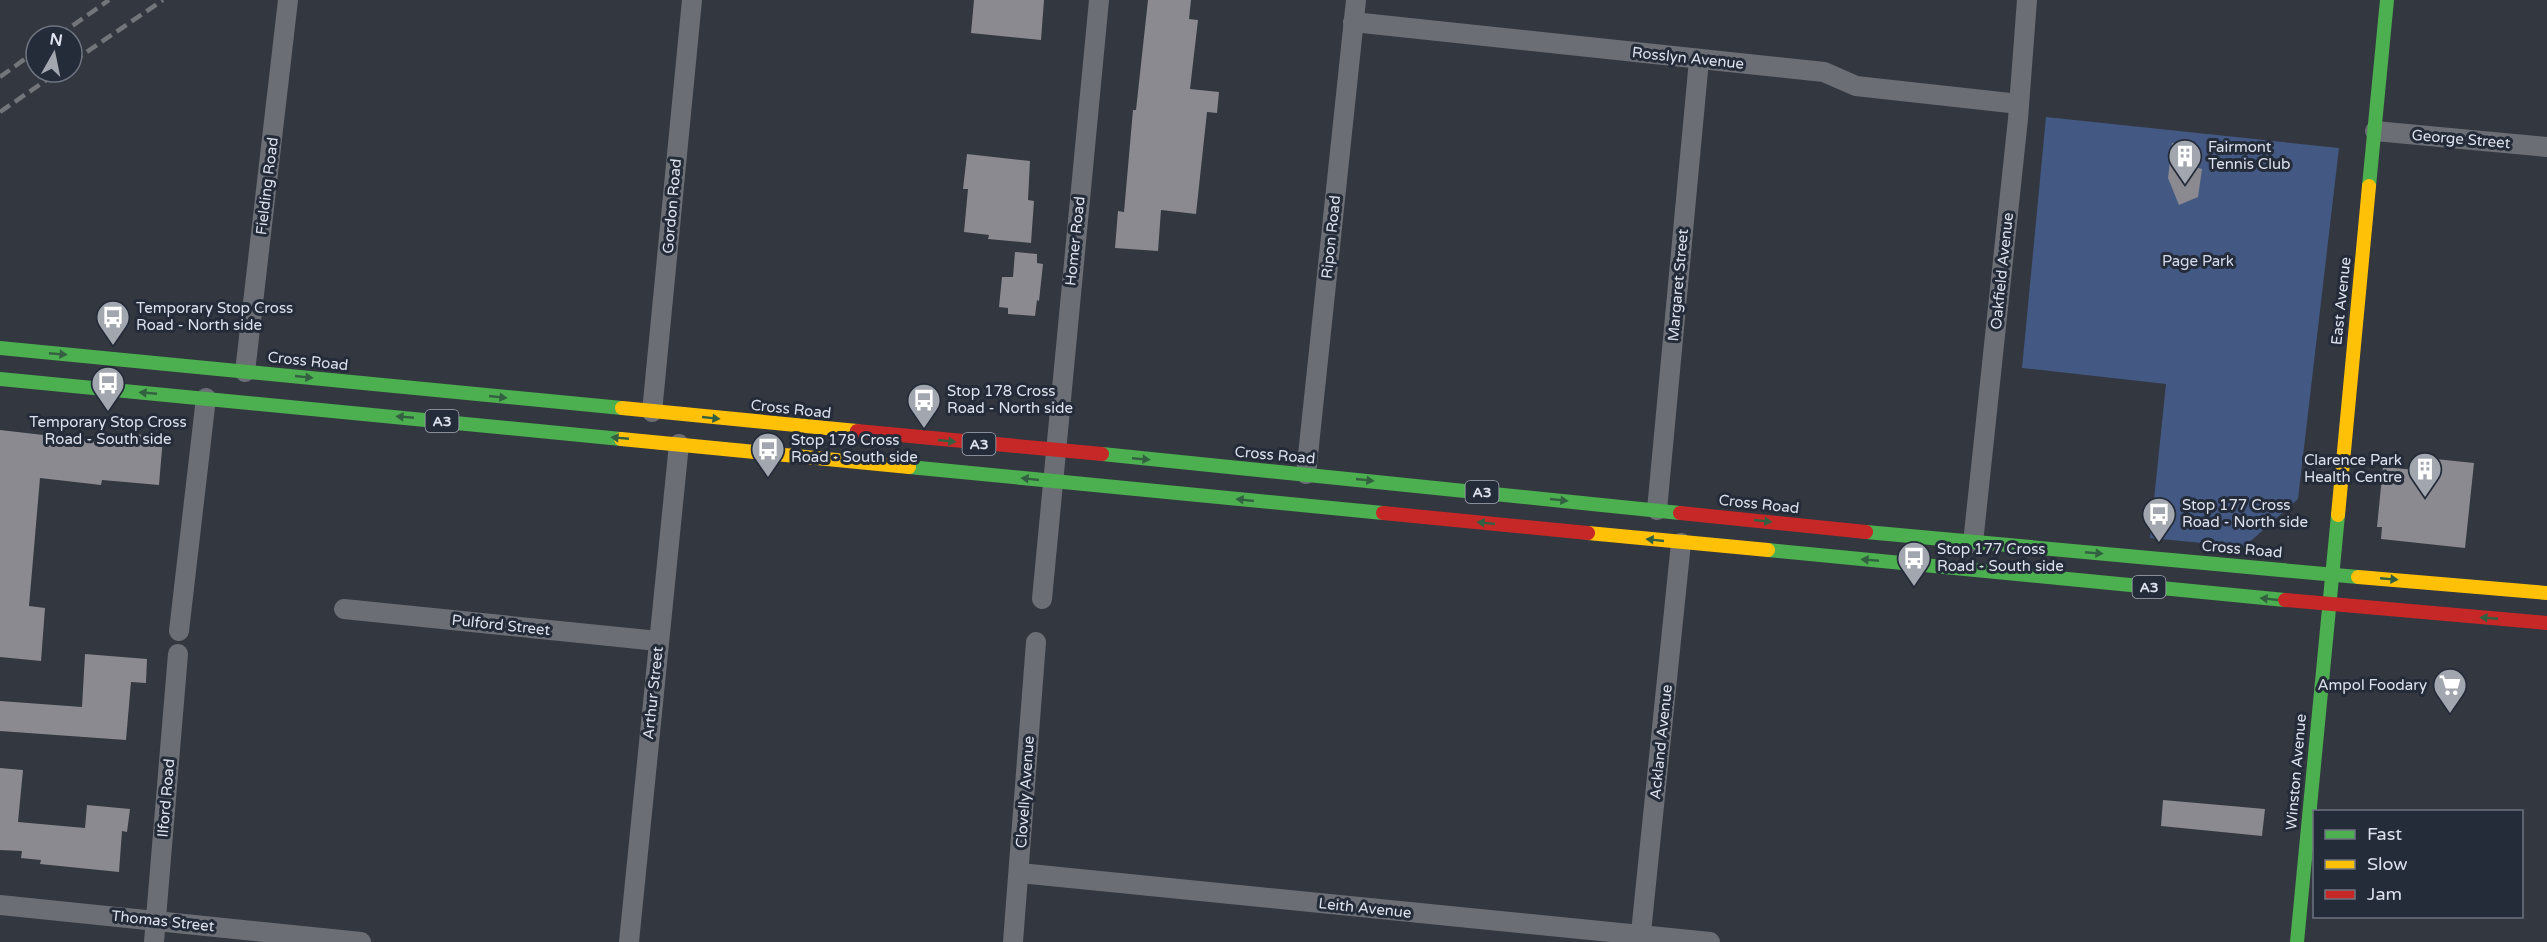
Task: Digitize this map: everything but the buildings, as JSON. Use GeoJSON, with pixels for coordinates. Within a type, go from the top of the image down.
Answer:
{"type":"FeatureCollection","features":[{"type":"Feature","properties":{"kind":"main road","name":"East Avenue"},"geometry":{"type":"LineString","coordinates":[[2328,604],[2387,0]]}},
{"type":"Feature","properties":{"kind":"main road","name":"Cross Road"},"geometry":{"type":"LineString","coordinates":[[0,348],[1055,451],[1305,490],[1681,543],[2547,623]]}},
{"type":"Feature","properties":{"kind":"main road"},"geometry":{"type":"LineString","coordinates":[[206,398],[245,372]]}},
{"type":"Feature","properties":{"kind":"main road","name":"Cross Road"},"geometry":{"type":"LineString","coordinates":[[0,379],[1052,481],[1305,490],[1657,510],[1973,543],[2547,593]]}},
{"type":"Feature","properties":{"kind":"main road"},"geometry":{"type":"LineString","coordinates":[[652,412],[679,444]]}},
{"type":"Feature","properties":{"kind":"main road"},"geometry":{"type":"LineString","coordinates":[[1628,537],[1657,510],[1681,543],[1704,515]]}},
{"type":"Feature","properties":{"kind":"main road"},"geometry":{"type":"LineString","coordinates":[[1970,570],[1973,543]]}},
{"type":"Feature","properties":{"kind":"main road","name":"Winston Avenue"},"geometry":{"type":"LineString","coordinates":[[2296,942],[2328,604]]}},
{"type":"Feature","properties":{"kind":"street","name":"Fielding Road"},"geometry":{"type":"LineString","coordinates":[[245,372],[288,0]]}},
{"type":"Feature","properties":{"kind":"street","name":"Gordon Road"},"geometry":{"type":"LineString","coordinates":[[652,412],[692,0]]}},
{"type":"Feature","properties":{"kind":"street","name":"Homer Road"},"geometry":{"type":"LineString","coordinates":[[1052,481],[1099,0]]}},
{"type":"Feature","properties":{"kind":"street","name":"Ripon Road"},"geometry":{"type":"LineString","coordinates":[[1305,490],[1356,0]]}},
{"type":"Feature","properties":{"kind":"street","name":"Oakfield Avenue"},"geometry":{"type":"LineString","coordinates":[[1973,543],[2019,104],[2027,0]]}},
{"type":"Feature","properties":{"kind":"street","name":"Rosslyn Avenue"},"geometry":{"type":"LineString","coordinates":[[1353,22],[1824,72],[1856,86],[2019,104]]}},
{"type":"Feature","properties":{"kind":"street","name":"Margaret Street"},"geometry":{"type":"LineString","coordinates":[[1657,510],[1699,60]]}},
{"type":"Feature","properties":{"kind":"street","name":"George Street"},"geometry":{"type":"LineString","coordinates":[[2375,131],[2547,147]]}},
{"type":"Feature","properties":{"kind":"street"},"geometry":{"type":"LineString","coordinates":[[179,631],[206,398]]}},
{"type":"Feature","properties":{"kind":"street","name":"Arthur Street"},"geometry":{"type":"LineString","coordinates":[[629,942],[679,444]]}},
{"type":"Feature","properties":{"kind":"street"},"geometry":{"type":"LineString","coordinates":[[1042,599],[1052,481]]}},
{"type":"Feature","properties":{"kind":"street","name":"Ackland Avenue"},"geometry":{"type":"LineString","coordinates":[[1641,939],[1681,543]]}},
{"type":"Feature","properties":{"kind":"street","name":"Pulford Street"},"geometry":{"type":"LineString","coordinates":[[344,609],[658,641]]}},
{"type":"Feature","properties":{"kind":"street","name":"Clovelly Avenue"},"geometry":{"type":"LineString","coordinates":[[1013,942],[1036,642]]}},
{"type":"Feature","properties":{"kind":"street","name":"Ilford Road"},"geometry":{"type":"LineString","coordinates":[[154,942],[178,654]]}},
{"type":"Feature","properties":{"kind":"street","name":"Leith Avenue"},"geometry":{"type":"LineString","coordinates":[[1020,873],[1641,939],[1710,942]]}},
{"type":"Feature","properties":{"kind":"street","name":"Thomas Street"},"geometry":{"type":"LineString","coordinates":[[0,905],[361,942]]}},
{"type":"Feature","properties":{"kind":"green space","name":"Page Park"},"geometry":{"type":"Polygon","coordinates":[[[2046,117],[2339,148],[2298,499],[2244,547],[2150,538],[2166,384],[2022,368],[2046,117]]]}},
{"type":"Feature","properties":{"kind":"railway"},"geometry":{"type":"LineString","coordinates":[[75,24],[109,0]]}},
{"type":"Feature","properties":{"kind":"railway"},"geometry":{"type":"LineString","coordinates":[[84,54],[163,0]]}},
{"type":"Feature","properties":{"kind":"railway"},"geometry":{"type":"LineString","coordinates":[[0,77],[24,60]]}},
{"type":"Feature","properties":{"kind":"railway"},"geometry":{"type":"LineString","coordinates":[[0,112],[41,84]]}},
{"type":"Feature","properties":{"kind":"traffic: fast"},"geometry":{"type":"LineString","coordinates":[[2369,186],[2387,0]]}},
{"type":"Feature","properties":{"kind":"traffic: fast"},"geometry":{"type":"LineString","coordinates":[[0,348],[622,408]]}},
{"type":"Feature","properties":{"kind":"traffic: fast"},"geometry":{"type":"LineString","coordinates":[[0,379],[621,439]]}},
{"type":"Feature","properties":{"kind":"traffic: fast"},"geometry":{"type":"LineString","coordinates":[[1102,454],[1680,513]]}},
{"type":"Feature","properties":{"kind":"traffic: fast"},"geometry":{"type":"LineString","coordinates":[[909,467],[1383,513]]}},
{"type":"Feature","properties":{"kind":"traffic: fast"},"geometry":{"type":"LineString","coordinates":[[2297,942],[2338,515]]}},
{"type":"Feature","properties":{"kind":"traffic: fast"},"geometry":{"type":"LineString","coordinates":[[1866,532],[2358,577]]}},
{"type":"Feature","properties":{"kind":"traffic: fast"},"geometry":{"type":"LineString","coordinates":[[1768,550],[2285,600]]}},
{"type":"Feature","properties":{"kind":"traffic: slow"},"geometry":{"type":"LineString","coordinates":[[2338,515],[2369,186]]}},
{"type":"Feature","properties":{"kind":"traffic: slow"},"geometry":{"type":"LineString","coordinates":[[622,408],[857,431]]}},
{"type":"Feature","properties":{"kind":"traffic: slow"},"geometry":{"type":"LineString","coordinates":[[621,439],[909,467]]}},
{"type":"Feature","properties":{"kind":"traffic: slow"},"geometry":{"type":"LineString","coordinates":[[1588,533],[1768,550]]}},
{"type":"Feature","properties":{"kind":"traffic: slow"},"geometry":{"type":"LineString","coordinates":[[2358,577],[2547,593]]}},
{"type":"Feature","properties":{"kind":"traffic: jam"},"geometry":{"type":"LineString","coordinates":[[857,431],[1102,454]]}},
{"type":"Feature","properties":{"kind":"traffic: jam"},"geometry":{"type":"LineString","coordinates":[[1383,513],[1588,533]]}},
{"type":"Feature","properties":{"kind":"traffic: jam"},"geometry":{"type":"LineString","coordinates":[[1680,513],[1866,532]]}},
{"type":"Feature","properties":{"kind":"traffic: jam"},"geometry":{"type":"LineString","coordinates":[[2285,600],[2547,623]]}},
{"type":"Feature","properties":{"kind":"place","name":"Fairmont Tennis Club"},"geometry":{"type":"Point","coordinates":[2185,185]}},
{"type":"Feature","properties":{"kind":"place","name":"Temporary Stop Cross Road - North side"},"geometry":{"type":"Point","coordinates":[113,346]}},
{"type":"Feature","properties":{"kind":"place","name":"Temporary Stop Cross Road - South side"},"geometry":{"type":"Point","coordinates":[108,412]}},
{"type":"Feature","properties":{"kind":"place","name":"Stop 178 Cross Road - North side"},"geometry":{"type":"Point","coordinates":[924,429]}},
{"type":"Feature","properties":{"kind":"place","name":"Stop 178 Cross Road - South side"},"geometry":{"type":"Point","coordinates":[768,478]}},
{"type":"Feature","properties":{"kind":"place","name":"Clarence Park Health Centre"},"geometry":{"type":"Point","coordinates":[2425,498]}},
{"type":"Feature","properties":{"kind":"place","name":"Stop 177 Cross Road - North side"},"geometry":{"type":"Point","coordinates":[2159,543]}},
{"type":"Feature","properties":{"kind":"place","name":"Stop 177 Cross Road - South side"},"geometry":{"type":"Point","coordinates":[1914,587]}},
{"type":"Feature","properties":{"kind":"place","name":"Ampol Foodary"},"geometry":{"type":"Point","coordinates":[2450,714]}}]}
